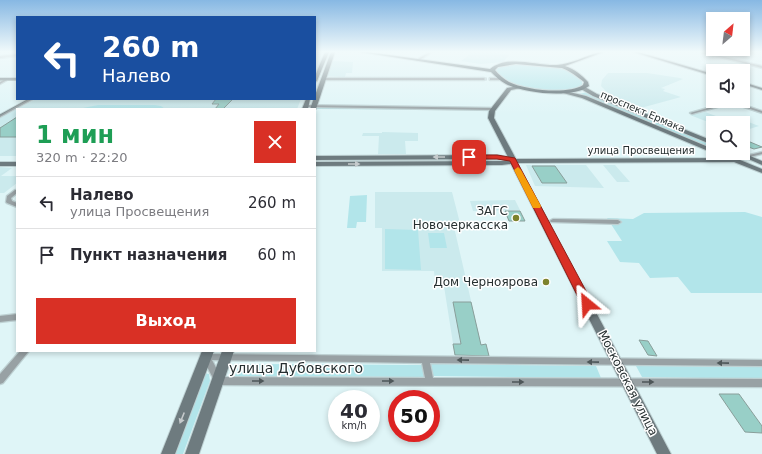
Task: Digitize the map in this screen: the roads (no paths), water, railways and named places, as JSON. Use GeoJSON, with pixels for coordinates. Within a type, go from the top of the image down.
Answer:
{"type":"FeatureCollection","features":[{"type":"Feature","properties":{"kind":"main road"},"geometry":{"type":"LineString","coordinates":[[314,108],[325,73]]}},
{"type":"Feature","properties":{"kind":"main road"},"geometry":{"type":"LineString","coordinates":[[491,110],[506,87],[503,80],[496,73]]}},
{"type":"Feature","properties":{"kind":"main road"},"geometry":{"type":"LineString","coordinates":[[503,80],[519,87],[565,92],[586,86],[586,82],[574,73]]}},
{"type":"Feature","properties":{"kind":"main road"},"geometry":{"type":"LineString","coordinates":[[0,79],[16,79]]}},
{"type":"Feature","properties":{"kind":"main road"},"geometry":{"type":"LineString","coordinates":[[316,79],[323,79]]}},
{"type":"Feature","properties":{"kind":"main road"},"geometry":{"type":"LineString","coordinates":[[750,85],[762,89]]}},
{"type":"Feature","properties":{"kind":"main road"},"geometry":{"type":"LineString","coordinates":[[491,110],[509,89],[519,87]]}},
{"type":"Feature","properties":{"kind":"main road","name":"проспект Ермака"},"geometry":{"type":"LineString","coordinates":[[583,88],[629,109],[706,140]]}},
{"type":"Feature","properties":{"kind":"main road","name":"проспект Ермака"},"geometry":{"type":"LineString","coordinates":[[565,92],[584,96],[706,148]]}},
{"type":"Feature","properties":{"kind":"main road","name":"Московская улица"},"geometry":{"type":"LineString","coordinates":[[491,110],[491,118],[624,382],[658,454]]}},
{"type":"Feature","properties":{"kind":"main road","name":"улица Просвещения"},"geometry":{"type":"LineString","coordinates":[[316,158],[497,157],[513,161],[734,160]]}},
{"type":"Feature","properties":{"kind":"main road"},"geometry":{"type":"LineString","coordinates":[[750,157],[762,163]]}},
{"type":"Feature","properties":{"kind":"main road"},"geometry":{"type":"LineString","coordinates":[[0,158],[16,158]]}},
{"type":"Feature","properties":{"kind":"main road"},"geometry":{"type":"LineString","coordinates":[[734,160],[762,171]]}},
{"type":"Feature","properties":{"kind":"main road","name":"улица Просвещения"},"geometry":{"type":"LineString","coordinates":[[316,164],[502,164],[513,161]]}},
{"type":"Feature","properties":{"kind":"main road"},"geometry":{"type":"LineString","coordinates":[[0,164],[16,164]]}},
{"type":"Feature","properties":{"kind":"main road"},"geometry":{"type":"LineString","coordinates":[[168,454],[207,354]]}},
{"type":"Feature","properties":{"kind":"main road"},"geometry":{"type":"LineString","coordinates":[[192,454],[219,381],[227,354]]}},
{"type":"Feature","properties":{"kind":"main road","name":"Московская улица"},"geometry":{"type":"LineString","coordinates":[[624,382],[664,454]]}},
{"type":"Feature","properties":{"kind":"street"},"geometry":{"type":"LineString","coordinates":[[0,83],[8,79]]}},
{"type":"Feature","properties":{"kind":"street"},"geometry":{"type":"LineString","coordinates":[[323,79],[484,79]]}},
{"type":"Feature","properties":{"kind":"street"},"geometry":{"type":"LineString","coordinates":[[491,79],[503,80]]}},
{"type":"Feature","properties":{"kind":"street"},"geometry":{"type":"LineString","coordinates":[[0,115],[25,100]]}},
{"type":"Feature","properties":{"kind":"street"},"geometry":{"type":"LineString","coordinates":[[0,115],[29,100]]}},
{"type":"Feature","properties":{"kind":"street"},"geometry":{"type":"LineString","coordinates":[[692,113],[732,102],[762,112]]}},
{"type":"Feature","properties":{"kind":"street"},"geometry":{"type":"LineString","coordinates":[[305,108],[314,108]]}},
{"type":"Feature","properties":{"kind":"street"},"geometry":{"type":"LineString","coordinates":[[316,108],[491,110]]}},
{"type":"Feature","properties":{"kind":"street"},"geometry":{"type":"LineString","coordinates":[[619,111],[629,109]]}},
{"type":"Feature","properties":{"kind":"street","name":"улица Просвещения"},"geometry":{"type":"LineString","coordinates":[[750,157],[762,153]]}},
{"type":"Feature","properties":{"kind":"street"},"geometry":{"type":"LineString","coordinates":[[16,192],[9,197],[9,202],[16,205]]}},
{"type":"Feature","properties":{"kind":"street"},"geometry":{"type":"LineString","coordinates":[[553,221],[618,222]]}},
{"type":"Feature","properties":{"kind":"street"},"geometry":{"type":"LineString","coordinates":[[0,319],[16,317]]}},
{"type":"Feature","properties":{"kind":"street"},"geometry":{"type":"LineString","coordinates":[[0,380],[24,352]]}},
{"type":"Feature","properties":{"kind":"street","name":"улица Дубовского"},"geometry":{"type":"LineString","coordinates":[[762,363],[426,360],[207,354],[219,381],[762,383]]}},
{"type":"Feature","properties":{"kind":"street"},"geometry":{"type":"LineString","coordinates":[[426,360],[429,381]]}},
{"type":"Feature","properties":{"kind":"tunnel"},"geometry":{"type":"LineString","coordinates":[[484,79],[491,79]]}},
{"type":"Feature","properties":{"kind":"tram line"},"geometry":{"type":"LineString","coordinates":[[0,80],[16,80]]}},
{"type":"Feature","properties":{"kind":"tram line"},"geometry":{"type":"LineString","coordinates":[[0,115],[27,100]]}},
{"type":"Feature","properties":{"kind":"place","name":"ЗАГС Новочеркасска"},"geometry":{"type":"Point","coordinates":[516,218]}},
{"type":"Feature","properties":{"kind":"place","name":"Дом Черноярова"},"geometry":{"type":"Point","coordinates":[546,282]}}]}
